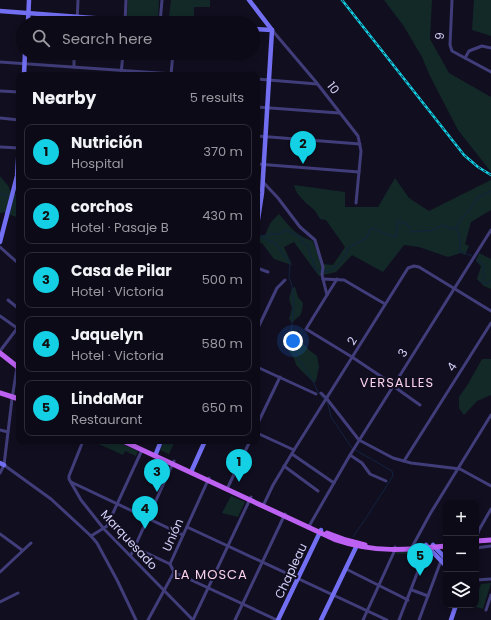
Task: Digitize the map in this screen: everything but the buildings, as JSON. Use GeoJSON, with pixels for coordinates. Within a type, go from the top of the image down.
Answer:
{"type":"FeatureCollection","features":[{"type":"Feature","properties":{"kind":"main road"},"geometry":{"type":"LineString","coordinates":[[0,352],[16,364]]}},
{"type":"Feature","properties":{"kind":"main road"},"geometry":{"type":"LineString","coordinates":[[0,393],[16,398]]}},
{"type":"Feature","properties":{"kind":"main road"},"geometry":{"type":"LineString","coordinates":[[129,444],[142,450],[156,453]]}},
{"type":"Feature","properties":{"kind":"main road"},"geometry":{"type":"LineString","coordinates":[[136,444],[336,540],[357,545],[394,549],[427,547],[443,548]]}},
{"type":"Feature","properties":{"kind":"main road"},"geometry":{"type":"LineString","coordinates":[[479,541],[491,541]]}},
{"type":"Feature","properties":{"kind":"street"},"geometry":{"type":"LineString","coordinates":[[28,13],[29,0]]}},
{"type":"Feature","properties":{"kind":"street"},"geometry":{"type":"LineString","coordinates":[[77,16],[78,0]]}},
{"type":"Feature","properties":{"kind":"street"},"geometry":{"type":"LineString","coordinates":[[125,16],[126,0]]}},
{"type":"Feature","properties":{"kind":"street"},"geometry":{"type":"LineString","coordinates":[[160,16],[162,0]]}},
{"type":"Feature","properties":{"kind":"street","name":"10"},"geometry":{"type":"LineString","coordinates":[[248,0],[358,136],[361,151],[356,203]]}},
{"type":"Feature","properties":{"kind":"street","name":"9"},"geometry":{"type":"LineString","coordinates":[[452,0],[450,45],[452,51],[491,72]]}},
{"type":"Feature","properties":{"kind":"street"},"geometry":{"type":"LineString","coordinates":[[0,11],[65,16]]}},
{"type":"Feature","properties":{"kind":"street"},"geometry":{"type":"LineString","coordinates":[[260,29],[272,30],[263,182],[260,193]]}},
{"type":"Feature","properties":{"kind":"street"},"geometry":{"type":"LineString","coordinates":[[465,58],[469,51],[482,46],[491,48]]}},
{"type":"Feature","properties":{"kind":"street"},"geometry":{"type":"LineString","coordinates":[[24,60],[24,72]]}},
{"type":"Feature","properties":{"kind":"street"},"geometry":{"type":"LineString","coordinates":[[74,60],[74,67]]}},
{"type":"Feature","properties":{"kind":"street"},"geometry":{"type":"LineString","coordinates":[[121,70],[122,60]]}},
{"type":"Feature","properties":{"kind":"street"},"geometry":{"type":"LineString","coordinates":[[171,72],[172,60]]}},
{"type":"Feature","properties":{"kind":"street"},"geometry":{"type":"LineString","coordinates":[[0,62],[146,72]]}},
{"type":"Feature","properties":{"kind":"street"},"geometry":{"type":"LineString","coordinates":[[260,79],[317,84]]}},
{"type":"Feature","properties":{"kind":"street"},"geometry":{"type":"LineString","coordinates":[[0,91],[16,92]]}},
{"type":"Feature","properties":{"kind":"street"},"geometry":{"type":"LineString","coordinates":[[260,107],[339,113]]}},
{"type":"Feature","properties":{"kind":"street"},"geometry":{"type":"LineString","coordinates":[[0,118],[16,120]]}},
{"type":"Feature","properties":{"kind":"street"},"geometry":{"type":"LineString","coordinates":[[260,136],[360,144]]}},
{"type":"Feature","properties":{"kind":"street"},"geometry":{"type":"LineString","coordinates":[[0,147],[16,148]]}},
{"type":"Feature","properties":{"kind":"street"},"geometry":{"type":"LineString","coordinates":[[260,164],[359,172]]}},
{"type":"Feature","properties":{"kind":"street"},"geometry":{"type":"LineString","coordinates":[[263,182],[278,198],[300,227],[315,240],[327,295]]}},
{"type":"Feature","properties":{"kind":"street"},"geometry":{"type":"LineString","coordinates":[[0,242],[16,183]]}},
{"type":"Feature","properties":{"kind":"street","name":"3"},"geometry":{"type":"LineString","coordinates":[[309,526],[359,440],[491,230]]}},
{"type":"Feature","properties":{"kind":"street"},"geometry":{"type":"LineString","coordinates":[[0,247],[16,261]]}},
{"type":"Feature","properties":{"kind":"street","name":"2"},"geometry":{"type":"LineString","coordinates":[[264,505],[284,466],[408,268],[414,266],[419,267],[491,311]]}},
{"type":"Feature","properties":{"kind":"street"},"geometry":{"type":"LineString","coordinates":[[260,269],[268,272]]}},
{"type":"Feature","properties":{"kind":"street"},"geometry":{"type":"LineString","coordinates":[[323,279],[344,280],[385,304]]}},
{"type":"Feature","properties":{"kind":"street"},"geometry":{"type":"LineString","coordinates":[[337,279],[306,329],[352,357],[394,385],[420,405]]}},
{"type":"Feature","properties":{"kind":"street"},"geometry":{"type":"LineString","coordinates":[[260,324],[277,288],[285,280]]}},
{"type":"Feature","properties":{"kind":"street"},"geometry":{"type":"LineString","coordinates":[[8,300],[16,307]]}},
{"type":"Feature","properties":{"kind":"street"},"geometry":{"type":"LineString","coordinates":[[0,316],[16,326]]}},
{"type":"Feature","properties":{"kind":"street","name":"4"},"geometry":{"type":"LineString","coordinates":[[404,461],[491,323]]}},
{"type":"Feature","properties":{"kind":"street"},"geometry":{"type":"LineString","coordinates":[[0,352],[16,330]]}},
{"type":"Feature","properties":{"kind":"street"},"geometry":{"type":"LineString","coordinates":[[260,368],[316,394]]}},
{"type":"Feature","properties":{"kind":"street"},"geometry":{"type":"LineString","coordinates":[[0,473],[16,376]]}},
{"type":"Feature","properties":{"kind":"street"},"geometry":{"type":"LineString","coordinates":[[260,419],[280,377]]}},
{"type":"Feature","properties":{"kind":"street"},"geometry":{"type":"LineString","coordinates":[[321,393],[359,440],[393,458],[460,469],[491,486]]}},
{"type":"Feature","properties":{"kind":"street"},"geometry":{"type":"LineString","coordinates":[[411,548],[457,469],[491,415]]}},
{"type":"Feature","properties":{"kind":"street"},"geometry":{"type":"LineString","coordinates":[[0,430],[8,432]]}},
{"type":"Feature","properties":{"kind":"street"},"geometry":{"type":"LineString","coordinates":[[260,435],[293,452],[334,483]]}},
{"type":"Feature","properties":{"kind":"street"},"geometry":{"type":"LineString","coordinates":[[82,444],[69,476],[71,482],[183,535]]}},
{"type":"Feature","properties":{"kind":"street"},"geometry":{"type":"LineString","coordinates":[[156,453],[160,444]]}},
{"type":"Feature","properties":{"kind":"street"},"geometry":{"type":"LineString","coordinates":[[192,471],[204,444]]}},
{"type":"Feature","properties":{"kind":"street"},"geometry":{"type":"LineString","coordinates":[[227,488],[249,444]]}},
{"type":"Feature","properties":{"kind":"street"},"geometry":{"type":"LineString","coordinates":[[91,536],[107,526],[142,450]]}},
{"type":"Feature","properties":{"kind":"street"},"geometry":{"type":"LineString","coordinates":[[350,455],[362,463],[370,474],[386,481]]}},
{"type":"Feature","properties":{"kind":"street"},"geometry":{"type":"LineString","coordinates":[[130,555],[173,462]]}},
{"type":"Feature","properties":{"kind":"street"},"geometry":{"type":"LineString","coordinates":[[2,464],[51,499],[91,536],[97,543],[117,580],[136,620]]}},
{"type":"Feature","properties":{"kind":"street"},"geometry":{"type":"LineString","coordinates":[[284,466],[318,491]]}},
{"type":"Feature","properties":{"kind":"street","name":"Unión"},"geometry":{"type":"LineString","coordinates":[[174,572],[170,564],[208,479]]}},
{"type":"Feature","properties":{"kind":"street","name":"Marquesado"},"geometry":{"type":"LineString","coordinates":[[71,482],[81,500],[104,528],[193,620]]}},
{"type":"Feature","properties":{"kind":"street"},"geometry":{"type":"LineString","coordinates":[[193,620],[251,498]]}},
{"type":"Feature","properties":{"kind":"street"},"geometry":{"type":"LineString","coordinates":[[477,536],[479,530],[491,509]]}},
{"type":"Feature","properties":{"kind":"street"},"geometry":{"type":"LineString","coordinates":[[235,620],[285,515]]}},
{"type":"Feature","properties":{"kind":"street"},"geometry":{"type":"LineString","coordinates":[[187,527],[387,620]]}},
{"type":"Feature","properties":{"kind":"street","name":"Chapleau"},"geometry":{"type":"LineString","coordinates":[[278,620],[320,531]]}},
{"type":"Feature","properties":{"kind":"street"},"geometry":{"type":"LineString","coordinates":[[0,534],[22,550]]}},
{"type":"Feature","properties":{"kind":"street"},"geometry":{"type":"LineString","coordinates":[[0,572],[31,543]]}},
{"type":"Feature","properties":{"kind":"street"},"geometry":{"type":"LineString","coordinates":[[321,620],[357,545]]}},
{"type":"Feature","properties":{"kind":"street"},"geometry":{"type":"LineString","coordinates":[[479,548],[491,546]]}},
{"type":"Feature","properties":{"kind":"street"},"geometry":{"type":"LineString","coordinates":[[134,547],[170,564]]}},
{"type":"Feature","properties":{"kind":"street"},"geometry":{"type":"LineString","coordinates":[[400,620],[427,547],[441,561],[419,620]]}},
{"type":"Feature","properties":{"kind":"street"},"geometry":{"type":"LineString","coordinates":[[435,548],[443,555]]}},
{"type":"Feature","properties":{"kind":"street"},"geometry":{"type":"LineString","coordinates":[[363,620],[394,549]]}},
{"type":"Feature","properties":{"kind":"street"},"geometry":{"type":"LineString","coordinates":[[346,569],[408,600]]}},
{"type":"Feature","properties":{"kind":"street"},"geometry":{"type":"LineString","coordinates":[[148,620],[174,572],[242,605],[278,620]]}},
{"type":"Feature","properties":{"kind":"street"},"geometry":{"type":"LineString","coordinates":[[479,580],[491,579]]}},
{"type":"Feature","properties":{"kind":"street"},"geometry":{"type":"LineString","coordinates":[[412,590],[428,596]]}},
{"type":"Feature","properties":{"kind":"street"},"geometry":{"type":"LineString","coordinates":[[0,602],[18,593]]}},
{"type":"Feature","properties":{"kind":"street"},"geometry":{"type":"LineString","coordinates":[[486,610],[491,595]]}},
{"type":"Feature","properties":{"kind":"street"},"geometry":{"type":"LineString","coordinates":[[450,620],[455,608]]}},
{"type":"Feature","properties":{"kind":"green space"},"geometry":{"type":"Polygon","coordinates":[[[128,0],[159,0],[158,16],[127,16],[128,0]]]}},
{"type":"Feature","properties":{"kind":"green space"},"geometry":{"type":"Polygon","coordinates":[[[171,0],[210,0],[210,7],[194,7],[194,16],[169,16],[171,0]]]}},
{"type":"Feature","properties":{"kind":"green space"},"geometry":{"type":"Polygon","coordinates":[[[384,0],[432,0],[430,39],[449,73],[491,97],[491,172],[458,130],[430,76],[422,57],[403,25],[384,0]]]}},
{"type":"Feature","properties":{"kind":"green space"},"geometry":{"type":"Polygon","coordinates":[[[474,0],[491,0],[491,36],[472,30],[474,0]]]}},
{"type":"Feature","properties":{"kind":"green space"},"geometry":{"type":"Polygon","coordinates":[[[0,176],[9,187],[10,191],[16,194],[16,217],[3,212],[0,213],[0,176]]]}},
{"type":"Feature","properties":{"kind":"green space"},"geometry":{"type":"Polygon","coordinates":[[[395,178],[409,198],[429,211],[491,180],[491,210],[471,222],[465,244],[469,246],[465,255],[461,253],[448,257],[419,247],[404,245],[383,272],[352,255],[336,272],[319,276],[294,242],[284,247],[292,265],[274,259],[262,243],[260,243],[260,236],[265,235],[271,222],[279,214],[298,234],[313,241],[322,264],[333,265],[345,247],[326,220],[320,219],[315,211],[299,195],[294,185],[345,192],[345,207],[378,207],[395,178]]]}},
{"type":"Feature","properties":{"kind":"green space"},"geometry":{"type":"Polygon","coordinates":[[[479,253],[491,259],[491,289],[484,286],[477,279],[481,266],[476,261],[479,253]]]}},
{"type":"Feature","properties":{"kind":"green space"},"geometry":{"type":"Polygon","coordinates":[[[295,287],[298,297],[303,303],[301,314],[292,323],[289,319],[292,308],[289,299],[292,288],[295,287]]]}},
{"type":"Feature","properties":{"kind":"green space"},"geometry":{"type":"Polygon","coordinates":[[[298,338],[317,356],[319,367],[316,381],[314,383],[296,365],[294,358],[289,351],[289,346],[291,343],[298,338]]]}},
{"type":"Feature","properties":{"kind":"green space"},"geometry":{"type":"Polygon","coordinates":[[[482,359],[491,359],[491,395],[477,401],[464,415],[459,408],[459,397],[482,359]]]}},
{"type":"Feature","properties":{"kind":"green space"},"geometry":{"type":"Polygon","coordinates":[[[99,444],[122,444],[138,451],[136,456],[125,451],[123,455],[99,444]]]}},
{"type":"Feature","properties":{"kind":"green space"},"geometry":{"type":"Polygon","coordinates":[[[163,444],[174,444],[169,454],[160,450],[163,444]]]}},
{"type":"Feature","properties":{"kind":"green space"},"geometry":{"type":"Polygon","coordinates":[[[152,459],[169,466],[164,475],[157,472],[155,475],[146,470],[152,459]]]}},
{"type":"Feature","properties":{"kind":"green space"},"geometry":{"type":"Polygon","coordinates":[[[231,496],[245,502],[238,517],[222,513],[231,496]]]}},
{"type":"Feature","properties":{"kind":"green space"},"geometry":{"type":"Polygon","coordinates":[[[424,550],[423,553],[396,554],[396,552],[424,550]]]}},
{"type":"Feature","properties":{"kind":"green space"},"geometry":{"type":"Polygon","coordinates":[[[491,583],[483,609],[479,608],[479,590],[481,584],[491,583]]]}},
{"type":"Feature","properties":{"kind":"waterway"},"geometry":{"type":"LineString","coordinates":[[457,228],[461,219],[472,207],[477,198],[491,191]]}},
{"type":"Feature","properties":{"kind":"waterway"},"geometry":{"type":"LineString","coordinates":[[0,193],[9,197]]}},
{"type":"Feature","properties":{"kind":"waterway"},"geometry":{"type":"LineString","coordinates":[[324,272],[332,269],[339,263],[348,248],[366,238],[371,228],[396,237],[398,221],[407,224],[412,232],[433,230],[443,225],[452,229],[456,228]]}},
{"type":"Feature","properties":{"kind":"waterway"},"geometry":{"type":"LineString","coordinates":[[457,229],[460,240],[459,251],[472,256]]}},
{"type":"Feature","properties":{"kind":"waterway"},"geometry":{"type":"LineString","coordinates":[[260,236],[279,234],[286,230],[300,237],[303,243],[307,245],[316,270],[321,271]]}},
{"type":"Feature","properties":{"kind":"waterway"},"geometry":{"type":"LineString","coordinates":[[261,237],[275,243],[290,263],[289,277],[294,302],[291,334],[292,344],[297,356],[318,392],[328,404],[331,417],[352,448],[392,471],[393,476],[353,537]]}},
{"type":"Feature","properties":{"kind":"waterway"},"geometry":{"type":"LineString","coordinates":[[476,259],[484,265],[483,273],[485,275],[482,282],[486,284],[491,281]]}},
{"type":"Feature","properties":{"kind":"railway"},"geometry":{"type":"LineString","coordinates":[[342,0],[464,155],[478,167],[491,175]]}},
{"type":"Feature","properties":{"kind":"place","name":"corchos"},"geometry":{"type":"Point","coordinates":[303,164]}},
{"type":"Feature","properties":{"kind":"place","name":"Nutrición"},"geometry":{"type":"Point","coordinates":[239,482]}},
{"type":"Feature","properties":{"kind":"place","name":"Casa de Pilar"},"geometry":{"type":"Point","coordinates":[157,492]}},
{"type":"Feature","properties":{"kind":"place","name":"Jaquelyn"},"geometry":{"type":"Point","coordinates":[145,529]}},
{"type":"Feature","properties":{"kind":"place","name":"LindaMar"},"geometry":{"type":"Point","coordinates":[420,576]}},
{"type":"Feature","properties":{"kind":"district","name":"VERSALLES"},"geometry":{"type":"Point","coordinates":[397,382]}},
{"type":"Feature","properties":{"kind":"district","name":"LA MOSCA"},"geometry":{"type":"Point","coordinates":[211,574]}}]}
